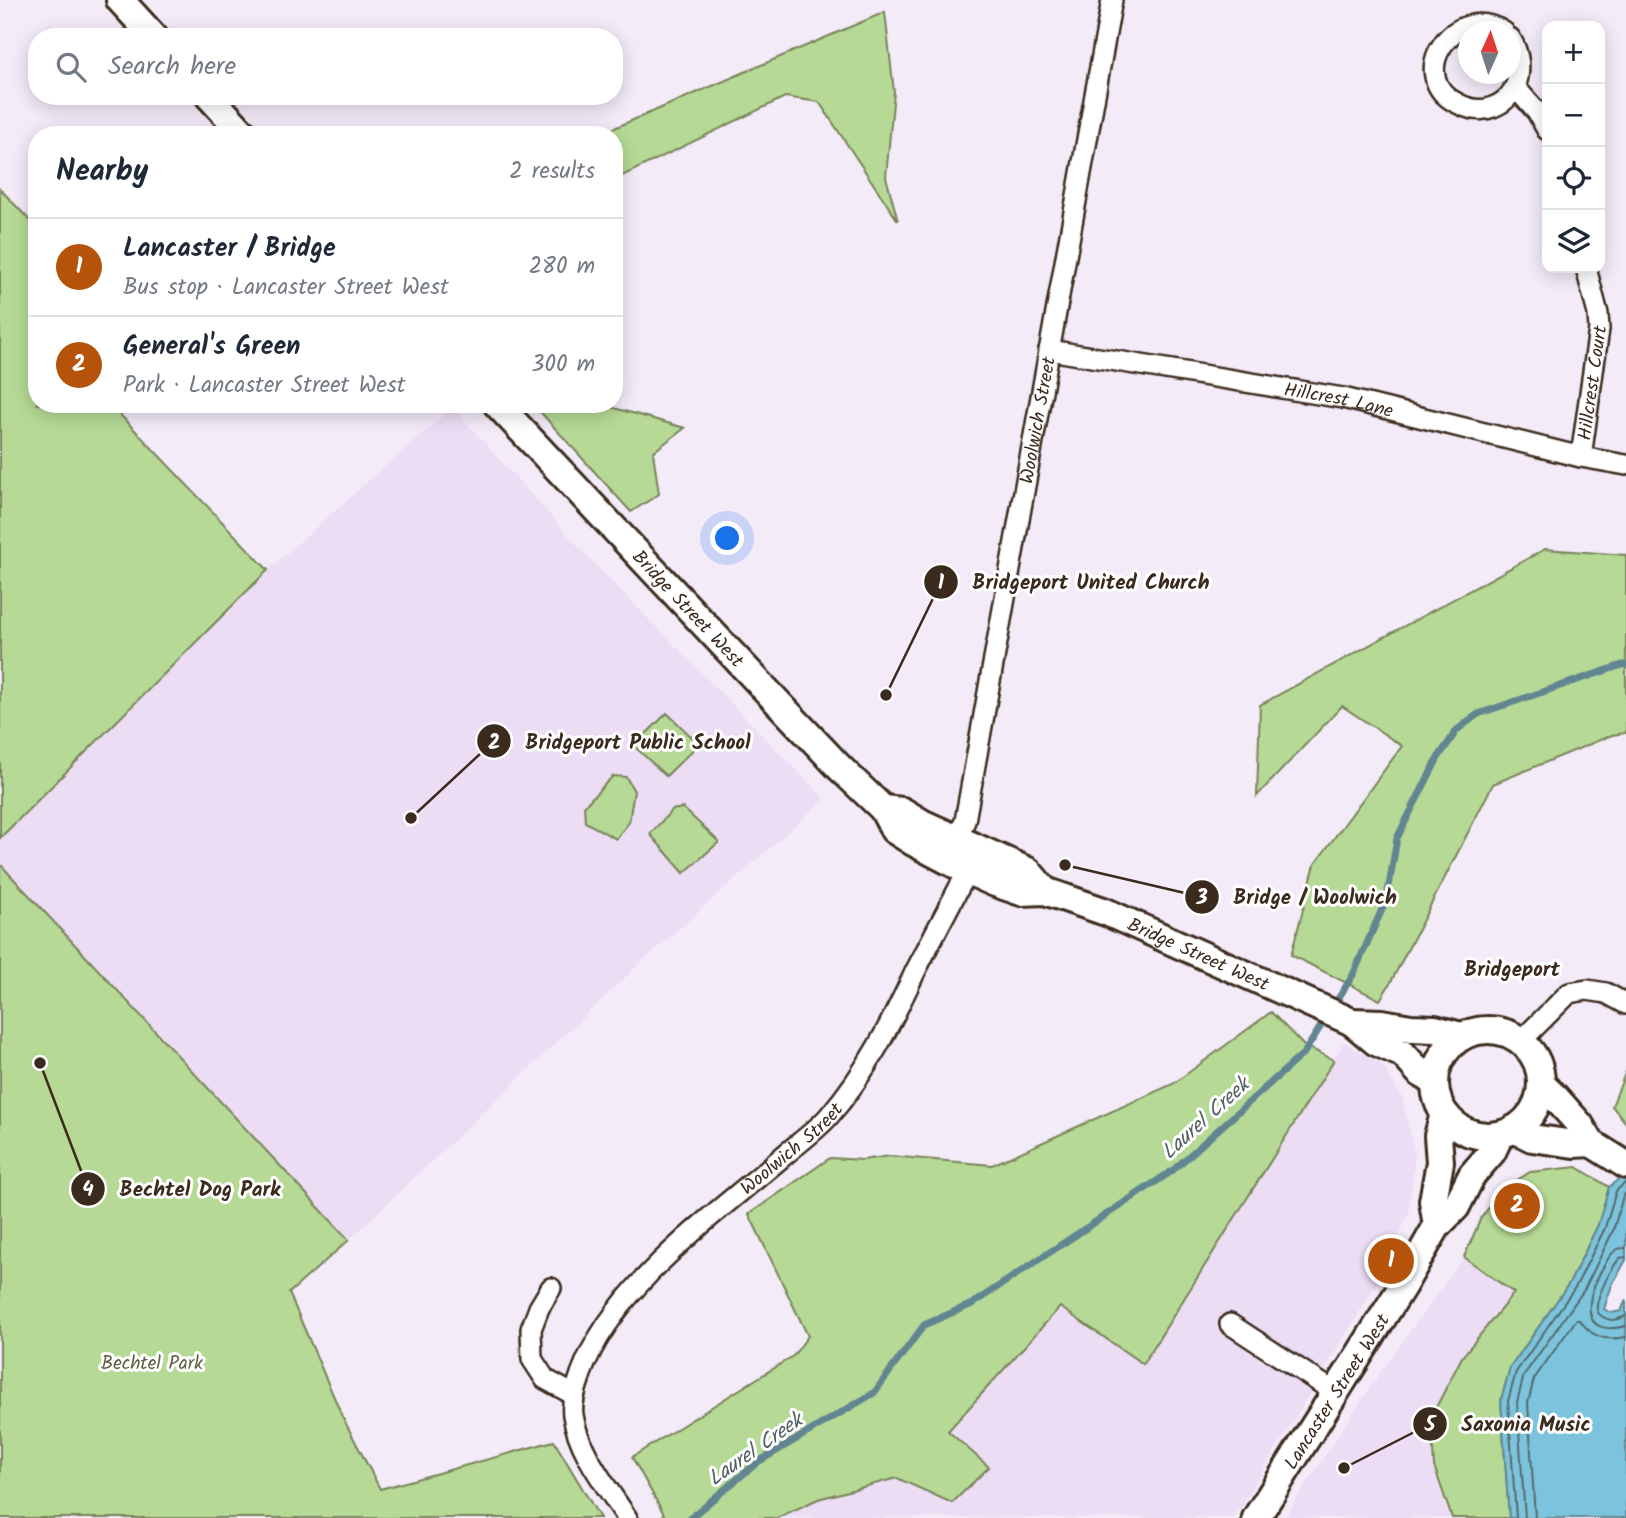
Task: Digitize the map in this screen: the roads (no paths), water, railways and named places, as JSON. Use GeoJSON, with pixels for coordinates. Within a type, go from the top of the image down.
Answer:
{"type":"FeatureCollection","features":[{"type":"Feature","properties":{"kind":"main road"},"geometry":{"type":"LineString","coordinates":[[120,0],[146,28]]}},
{"type":"Feature","properties":{"kind":"main road"},"geometry":{"type":"LineString","coordinates":[[217,105],[237,126]]}},
{"type":"Feature","properties":{"kind":"main road","name":"Bridge Street West"},"geometry":{"type":"LineString","coordinates":[[506,413],[756,680],[883,809],[894,830],[968,871],[1020,892],[1045,891],[1106,912],[1352,1021],[1376,1042],[1403,1054],[1420,1073],[1434,1081]]}},
{"type":"Feature","properties":{"kind":"main road","name":"Bridge Street West"},"geometry":{"type":"LineString","coordinates":[[883,809],[902,811],[922,824],[1028,871],[1045,891]]}},
{"type":"Feature","properties":{"kind":"main road","name":"Bridge Street West"},"geometry":{"type":"LineString","coordinates":[[1352,1021],[1435,1029],[1461,1037]]}},
{"type":"Feature","properties":{"kind":"main road"},"geometry":{"type":"LineString","coordinates":[[1492,1030],[1521,1041],[1536,1061],[1541,1084],[1534,1110],[1525,1121],[1507,1132],[1487,1136],[1475,1135],[1453,1123],[1438,1104],[1434,1081],[1442,1055],[1450,1045],[1476,1031],[1492,1030]]}},
{"type":"Feature","properties":{"kind":"main road"},"geometry":{"type":"LineString","coordinates":[[1541,1084],[1580,1125],[1591,1143],[1622,1162]]}},
{"type":"Feature","properties":{"kind":"main road"},"geometry":{"type":"LineString","coordinates":[[1437,1226],[1433,1201],[1440,1162],[1438,1136],[1444,1114]]}},
{"type":"Feature","properties":{"kind":"main road"},"geometry":{"type":"LineString","coordinates":[[1507,1132],[1532,1138],[1591,1143]]}},
{"type":"Feature","properties":{"kind":"main road","name":"Lancaster Street West"},"geometry":{"type":"LineString","coordinates":[[1256,1518],[1402,1287],[1437,1226],[1456,1207],[1472,1175],[1507,1132]]}},
{"type":"Feature","properties":{"kind":"street","name":"Woolwich Street"},"geometry":{"type":"LineString","coordinates":[[957,839],[965,821],[1112,0]]}},
{"type":"Feature","properties":{"kind":"street"},"geometry":{"type":"LineString","coordinates":[[1458,28],[1446,36],[1434,63],[1435,77],[1452,101],[1465,108],[1479,110],[1494,107],[1507,99],[1516,84]]}},
{"type":"Feature","properties":{"kind":"street"},"geometry":{"type":"LineString","coordinates":[[1515,87],[1542,122]]}},
{"type":"Feature","properties":{"kind":"street","name":"Hillcrest Court"},"geometry":{"type":"LineString","coordinates":[[1581,457],[1599,329],[1587,273]]}},
{"type":"Feature","properties":{"kind":"street","name":"Hillcrest Lane"},"geometry":{"type":"LineString","coordinates":[[1049,350],[1343,398],[1581,457],[1626,465]]}},
{"type":"Feature","properties":{"kind":"street","name":"Woolwich Street"},"geometry":{"type":"LineString","coordinates":[[574,1395],[589,1352],[608,1322],[641,1282],[682,1243],[827,1119],[854,1086],[880,1045],[968,871]]}},
{"type":"Feature","properties":{"kind":"street"},"geometry":{"type":"LineString","coordinates":[[1521,1041],[1569,993],[1587,990],[1606,993],[1626,1004]]}},
{"type":"Feature","properties":{"kind":"street"},"geometry":{"type":"LineString","coordinates":[[551,1288],[531,1329],[532,1359],[545,1379],[574,1395],[572,1413],[577,1432],[587,1455],[627,1518]]}},
{"type":"Feature","properties":{"kind":"street"},"geometry":{"type":"LineString","coordinates":[[1230,1324],[1336,1393]]}},
{"type":"Feature","properties":{"kind":"water"},"geometry":{"type":"Polygon","coordinates":[[[1626,1173],[1626,1260],[1612,1285],[1604,1309],[1611,1313],[1621,1311],[1626,1300],[1626,1518],[1509,1518],[1501,1400],[1510,1368],[1570,1282],[1598,1225],[1609,1187],[1626,1173]]]}},
{"type":"Feature","properties":{"kind":"waterway","name":"Laurel Creek"},"geometry":{"type":"LineString","coordinates":[[690,1518],[758,1462],[874,1393],[924,1325],[972,1304],[1172,1171],[1304,1053],[1353,975],[1387,898],[1397,838],[1438,758],[1457,730],[1478,714],[1626,665]]}},
{"type":"Feature","properties":{"kind":"place","name":"Bridgeport United Church"},"geometry":{"type":"Point","coordinates":[886,695]}},
{"type":"Feature","properties":{"kind":"place","name":"Bridgeport Public School"},"geometry":{"type":"Point","coordinates":[411,818]}},
{"type":"Feature","properties":{"kind":"place","name":"Bridge / Woolwich"},"geometry":{"type":"Point","coordinates":[1065,865]}},
{"type":"Feature","properties":{"kind":"place","name":"Bechtel Dog Park"},"geometry":{"type":"Point","coordinates":[40,1063]}},
{"type":"Feature","properties":{"kind":"place","name":"General's Green"},"geometry":{"type":"Point","coordinates":[1517,1206]}},
{"type":"Feature","properties":{"kind":"place","name":"Lancaster / Bridge"},"geometry":{"type":"Point","coordinates":[1391,1261]}},
{"type":"Feature","properties":{"kind":"place","name":"Saxonia Music"},"geometry":{"type":"Point","coordinates":[1344,1468]}},
{"type":"Feature","properties":{"kind":"district","name":"Bridgeport"},"geometry":{"type":"Point","coordinates":[1512,969]}},
{"type":"Feature","properties":{"kind":"park label","name":"Bechtel Park"},"geometry":{"type":"Point","coordinates":[152,1362]}}]}
